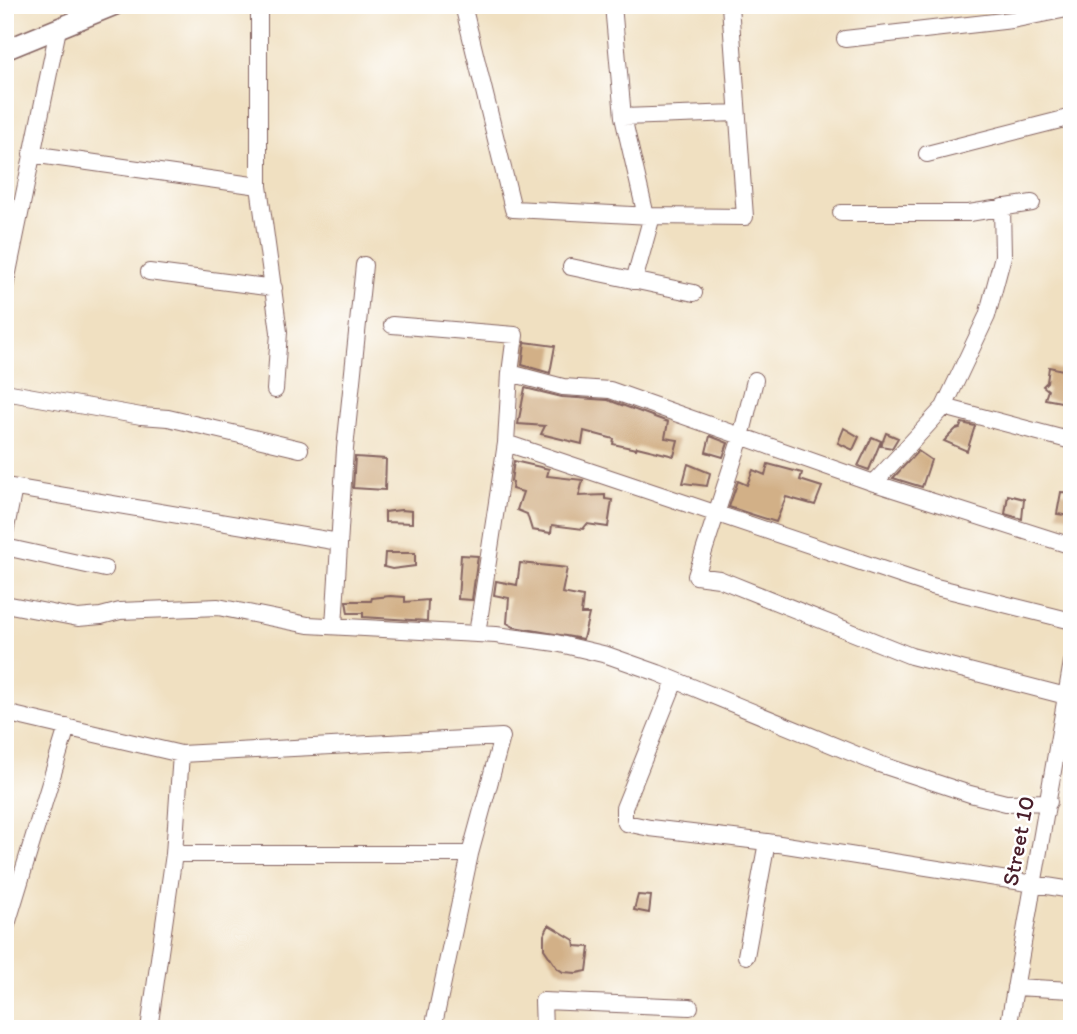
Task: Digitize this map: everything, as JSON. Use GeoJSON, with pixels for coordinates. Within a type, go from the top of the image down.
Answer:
{"type":"FeatureCollection","features":[{"type":"Feature","properties":{"kind":"main road"},"geometry":{"type":"LineString","coordinates":[[5,50],[115,5]]}},
{"type":"Feature","properties":{"kind":"street"},"geometry":{"type":"LineString","coordinates":[[259,5],[259,186],[279,332],[275,390]]}},
{"type":"Feature","properties":{"kind":"street"},"geometry":{"type":"LineString","coordinates":[[463,5],[513,209],[649,216],[745,216],[730,5]]}},
{"type":"Feature","properties":{"kind":"street"},"geometry":{"type":"LineString","coordinates":[[614,5],[623,117],[649,216],[634,281]]}},
{"type":"Feature","properties":{"kind":"street"},"geometry":{"type":"LineString","coordinates":[[845,39],[1012,19],[1072,8]]}},
{"type":"Feature","properties":{"kind":"street"},"geometry":{"type":"LineString","coordinates":[[5,287],[58,29]]}},
{"type":"Feature","properties":{"kind":"street"},"geometry":{"type":"LineString","coordinates":[[623,117],[737,113]]}},
{"type":"Feature","properties":{"kind":"street"},"geometry":{"type":"LineString","coordinates":[[927,154],[1072,117]]}},
{"type":"Feature","properties":{"kind":"street"},"geometry":{"type":"LineString","coordinates":[[31,154],[259,186]]}},
{"type":"Feature","properties":{"kind":"street"},"geometry":{"type":"LineString","coordinates":[[841,213],[969,213],[1032,203]]}},
{"type":"Feature","properties":{"kind":"street"},"geometry":{"type":"LineString","coordinates":[[874,483],[944,407],[987,316],[1003,256],[1002,207]]}},
{"type":"Feature","properties":{"kind":"street"},"geometry":{"type":"LineString","coordinates":[[334,626],[345,449],[364,265]]}},
{"type":"Feature","properties":{"kind":"street"},"geometry":{"type":"LineString","coordinates":[[571,267],[694,293]]}},
{"type":"Feature","properties":{"kind":"street"},"geometry":{"type":"LineString","coordinates":[[149,272],[274,288]]}},
{"type":"Feature","properties":{"kind":"street"},"geometry":{"type":"LineString","coordinates":[[392,325],[515,335],[506,443],[477,634]]}},
{"type":"Feature","properties":{"kind":"street"},"geometry":{"type":"LineString","coordinates":[[510,373],[564,387],[610,390],[874,483],[1072,546]]}},
{"type":"Feature","properties":{"kind":"street"},"geometry":{"type":"LineString","coordinates":[[755,380],[741,437],[696,576],[719,579],[911,656],[1066,696]]}},
{"type":"Feature","properties":{"kind":"street"},"geometry":{"type":"LineString","coordinates":[[5,392],[141,416],[167,418],[300,449]]}},
{"type":"Feature","properties":{"kind":"street"},"geometry":{"type":"LineString","coordinates":[[944,407],[1072,441]]}},
{"type":"Feature","properties":{"kind":"street"},"geometry":{"type":"LineString","coordinates":[[506,443],[932,586],[1072,621]]}},
{"type":"Feature","properties":{"kind":"street"},"geometry":{"type":"LineString","coordinates":[[5,533],[10,487],[339,542]]}},
{"type":"Feature","properties":{"kind":"street"},"geometry":{"type":"LineString","coordinates":[[5,547],[105,569]]}},
{"type":"Feature","properties":{"kind":"street"},"geometry":{"type":"LineString","coordinates":[[5,604],[78,618],[120,611],[218,607],[308,625],[477,634],[556,643],[607,655],[879,764],[970,794],[1006,803],[1049,802]]}},
{"type":"Feature","properties":{"kind":"street","name":"Street 10"},"geometry":{"type":"LineString","coordinates":[[1008,1029],[1072,662]]}},
{"type":"Feature","properties":{"kind":"street"},"geometry":{"type":"LineString","coordinates":[[675,681],[624,808],[626,823],[767,842],[1072,890]]}},
{"type":"Feature","properties":{"kind":"street"},"geometry":{"type":"LineString","coordinates":[[5,713],[181,754],[502,737],[470,854],[433,1029]]}},
{"type":"Feature","properties":{"kind":"street"},"geometry":{"type":"LineString","coordinates":[[5,931],[67,727]]}},
{"type":"Feature","properties":{"kind":"street"},"geometry":{"type":"LineString","coordinates":[[149,1029],[174,854],[181,754]]}},
{"type":"Feature","properties":{"kind":"street"},"geometry":{"type":"LineString","coordinates":[[746,956],[767,842]]}},
{"type":"Feature","properties":{"kind":"street"},"geometry":{"type":"LineString","coordinates":[[174,854],[470,854]]}},
{"type":"Feature","properties":{"kind":"street"},"geometry":{"type":"LineString","coordinates":[[1015,987],[1072,990]]}},
{"type":"Feature","properties":{"kind":"street"},"geometry":{"type":"LineString","coordinates":[[544,1029],[543,1000],[690,1007]]}},
{"type":"Feature","properties":{"kind":"building"},"geometry":{"type":"Polygon","coordinates":[[[525,342],[555,346],[550,373],[522,365],[525,342]]]}},
{"type":"Feature","properties":{"kind":"building"},"geometry":{"type":"Polygon","coordinates":[[[1049,367],[1072,372],[1072,404],[1045,399],[1048,390],[1043,386],[1047,382],[1049,367]]]}},
{"type":"Feature","properties":{"kind":"building"},"geometry":{"type":"Polygon","coordinates":[[[525,388],[562,397],[608,400],[668,422],[665,438],[678,440],[674,456],[613,444],[614,439],[584,431],[582,444],[541,434],[545,426],[518,424],[525,388]]]}},
{"type":"Feature","properties":{"kind":"building"},"geometry":{"type":"Polygon","coordinates":[[[962,423],[975,426],[967,451],[944,441],[960,428],[962,423]]]}},
{"type":"Feature","properties":{"kind":"building"},"geometry":{"type":"Polygon","coordinates":[[[844,428],[859,437],[853,450],[838,443],[844,428]]]}},
{"type":"Feature","properties":{"kind":"building"},"geometry":{"type":"Polygon","coordinates":[[[886,433],[898,438],[892,448],[881,446],[886,433]]]}},
{"type":"Feature","properties":{"kind":"building"},"geometry":{"type":"Polygon","coordinates":[[[710,436],[728,443],[723,457],[706,452],[710,436]]]}},
{"type":"Feature","properties":{"kind":"building"},"geometry":{"type":"Polygon","coordinates":[[[872,437],[881,441],[869,470],[858,466],[872,437]]]}},
{"type":"Feature","properties":{"kind":"building"},"geometry":{"type":"Polygon","coordinates":[[[918,451],[931,460],[922,487],[893,478],[918,451]]]}},
{"type":"Feature","properties":{"kind":"building"},"geometry":{"type":"Polygon","coordinates":[[[355,457],[386,459],[385,490],[353,488],[355,457]]]}},
{"type":"Feature","properties":{"kind":"building"},"geometry":{"type":"Polygon","coordinates":[[[514,461],[549,469],[547,476],[583,480],[579,496],[605,495],[605,499],[612,500],[608,527],[587,524],[583,529],[552,525],[551,533],[532,530],[527,514],[517,510],[523,492],[512,489],[514,461]]]}},
{"type":"Feature","properties":{"kind":"building"},"geometry":{"type":"Polygon","coordinates":[[[688,464],[710,473],[707,486],[683,483],[688,464]]]}},
{"type":"Feature","properties":{"kind":"building"},"geometry":{"type":"Polygon","coordinates":[[[768,464],[802,473],[800,480],[822,487],[815,505],[786,497],[776,522],[729,507],[738,481],[747,485],[753,470],[765,475],[768,464]]]}},
{"type":"Feature","properties":{"kind":"building"},"geometry":{"type":"Polygon","coordinates":[[[1061,492],[1072,493],[1072,516],[1057,514],[1061,492]]]}},
{"type":"Feature","properties":{"kind":"building"},"geometry":{"type":"Polygon","coordinates":[[[1008,495],[1024,499],[1022,519],[1005,514],[1008,495]]]}},
{"type":"Feature","properties":{"kind":"building"},"geometry":{"type":"Polygon","coordinates":[[[412,511],[412,523],[385,522],[385,512],[412,511]]]}},
{"type":"Feature","properties":{"kind":"building"},"geometry":{"type":"Polygon","coordinates":[[[385,553],[415,553],[415,566],[392,569],[384,567],[385,553]]]}},
{"type":"Feature","properties":{"kind":"building"},"geometry":{"type":"Polygon","coordinates":[[[461,555],[478,556],[472,600],[458,599],[461,555]]]}},
{"type":"Feature","properties":{"kind":"building"},"geometry":{"type":"Polygon","coordinates":[[[520,563],[567,568],[562,593],[583,597],[581,614],[589,614],[583,639],[514,627],[507,623],[509,598],[494,595],[496,581],[517,585],[520,563]]]}},
{"type":"Feature","properties":{"kind":"building"},"geometry":{"type":"Polygon","coordinates":[[[405,597],[405,602],[428,600],[427,621],[363,617],[363,613],[348,613],[346,601],[371,601],[372,598],[405,597]]]}},
{"type":"Feature","properties":{"kind":"building"},"geometry":{"type":"Polygon","coordinates":[[[638,895],[651,896],[649,913],[634,910],[638,895]]]}},
{"type":"Feature","properties":{"kind":"building"},"geometry":{"type":"Polygon","coordinates":[[[549,925],[574,940],[575,946],[590,947],[587,971],[563,972],[557,968],[544,949],[544,935],[549,925]]]}}]}
